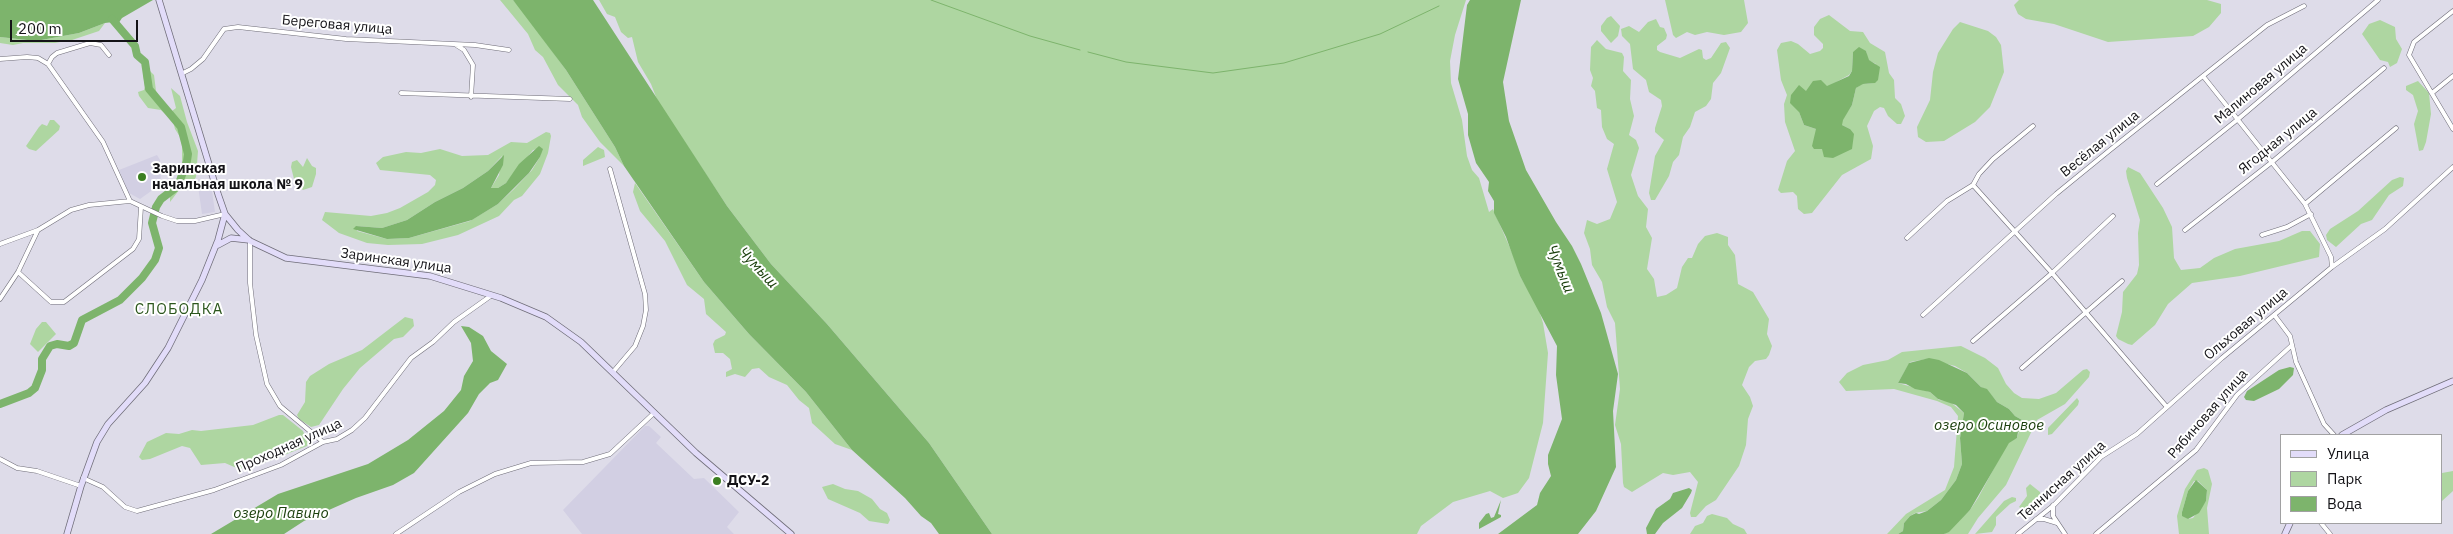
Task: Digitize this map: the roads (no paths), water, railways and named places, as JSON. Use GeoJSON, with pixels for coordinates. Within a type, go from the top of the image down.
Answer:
{"type":"FeatureCollection","features":[{"type":"Feature","properties":{"kind":"street","name":"Заринская улица"},"geometry":{"type":"LineString","coordinates":[[159,0],[225,214],[238,230],[250,240],[276,254],[295,260],[430,276],[492,296],[557,324],[614,372],[654,413],[736,488],[791,534]]}},
{"type":"Feature","properties":{"kind":"street","name":"Малиновая улица"},"geometry":{"type":"LineString","coordinates":[[2157,184],[2237,120],[2378,0]]}},
{"type":"Feature","properties":{"kind":"street","name":"Весёлая улица"},"geometry":{"type":"LineString","coordinates":[[1923,314],[2072,181],[2267,25],[2304,6]]}},
{"type":"Feature","properties":{"kind":"street"},"geometry":{"type":"LineString","coordinates":[[2453,11],[2414,42],[2409,50],[2410,60],[2432,92],[2453,129]]}},
{"type":"Feature","properties":{"kind":"street","name":"Береговая улица"},"geometry":{"type":"LineString","coordinates":[[182,73],[197,65],[221,32],[229,28],[250,28],[374,41],[454,44],[510,50]]}},
{"type":"Feature","properties":{"kind":"street"},"geometry":{"type":"LineString","coordinates":[[46,63],[54,54],[90,43],[101,46],[109,55]]}},
{"type":"Feature","properties":{"kind":"street"},"geometry":{"type":"LineString","coordinates":[[454,44],[464,50],[474,65],[471,97]]}},
{"type":"Feature","properties":{"kind":"street"},"geometry":{"type":"LineString","coordinates":[[0,59],[27,57],[46,63],[103,142],[130,201]]}},
{"type":"Feature","properties":{"kind":"street","name":"Ягодная улица"},"geometry":{"type":"LineString","coordinates":[[2185,230],[2272,162],[2384,68]]}},
{"type":"Feature","properties":{"kind":"street"},"geometry":{"type":"LineString","coordinates":[[2203,76],[2305,204],[2330,257],[2332,267]]}},
{"type":"Feature","properties":{"kind":"street"},"geometry":{"type":"LineString","coordinates":[[2432,92],[2453,76]]}},
{"type":"Feature","properties":{"kind":"street"},"geometry":{"type":"LineString","coordinates":[[401,93],[471,97],[570,99]]}},
{"type":"Feature","properties":{"kind":"street"},"geometry":{"type":"LineString","coordinates":[[1907,238],[1947,201],[1973,185],[1979,174],[1993,159],[2033,126]]}},
{"type":"Feature","properties":{"kind":"street"},"geometry":{"type":"LineString","coordinates":[[2305,204],[2396,128]]}},
{"type":"Feature","properties":{"kind":"street","name":"Ольховая улица"},"geometry":{"type":"LineString","coordinates":[[2166,406],[2332,267],[2385,229],[2453,167]]}},
{"type":"Feature","properties":{"kind":"street"},"geometry":{"type":"LineString","coordinates":[[610,169],[643,285],[646,310],[635,346],[614,372]]}},
{"type":"Feature","properties":{"kind":"street"},"geometry":{"type":"LineString","coordinates":[[1973,185],[2014,233],[2052,273],[2166,406]]}},
{"type":"Feature","properties":{"kind":"street"},"geometry":{"type":"LineString","coordinates":[[0,244],[38,230],[63,213],[79,207],[130,201],[147,210],[177,221],[195,221],[225,214],[215,248],[192,301],[168,348],[145,383],[102,433],[83,478],[67,534]]}},
{"type":"Feature","properties":{"kind":"street"},"geometry":{"type":"LineString","coordinates":[[18,272],[51,302],[64,302],[133,249],[139,239],[141,207]]}},
{"type":"Feature","properties":{"kind":"street"},"geometry":{"type":"LineString","coordinates":[[2262,235],[2287,227],[2311,214]]}},
{"type":"Feature","properties":{"kind":"street"},"geometry":{"type":"LineString","coordinates":[[1973,341],[2052,273],[2113,216]]}},
{"type":"Feature","properties":{"kind":"street"},"geometry":{"type":"LineString","coordinates":[[0,299],[18,272],[38,230]]}},
{"type":"Feature","properties":{"kind":"street"},"geometry":{"type":"LineString","coordinates":[[215,248],[223,240],[230,238],[250,240],[250,283],[256,335],[266,384],[280,406],[323,442]]}},
{"type":"Feature","properties":{"kind":"street"},"geometry":{"type":"LineString","coordinates":[[2022,368],[2122,281]]}},
{"type":"Feature","properties":{"kind":"street","name":"Проходная улица"},"geometry":{"type":"LineString","coordinates":[[83,478],[103,487],[125,507],[137,511],[250,478],[323,442],[337,439],[352,430],[365,418],[411,358],[433,342],[454,322],[492,296]]}},
{"type":"Feature","properties":{"kind":"street"},"geometry":{"type":"LineString","coordinates":[[2275,316],[2290,336],[2296,362],[2324,424],[2333,434]]}},
{"type":"Feature","properties":{"kind":"street","name":"Рябиновая улица"},"geometry":{"type":"LineString","coordinates":[[2096,534],[2196,450],[2237,395],[2291,346]]}},
{"type":"Feature","properties":{"kind":"street"},"geometry":{"type":"LineString","coordinates":[[2344,434],[2386,410],[2453,381]]}},
{"type":"Feature","properties":{"kind":"street","name":"Теннисная улица"},"geometry":{"type":"LineString","coordinates":[[2018,534],[2054,505],[2095,462],[2136,434],[2166,406]]}},
{"type":"Feature","properties":{"kind":"street"},"geometry":{"type":"LineString","coordinates":[[396,534],[459,492],[495,474],[531,463],[583,462],[610,454],[654,413]]}},
{"type":"Feature","properties":{"kind":"street"},"geometry":{"type":"LineString","coordinates":[[0,459],[17,468],[37,471],[81,486]]}},
{"type":"Feature","properties":{"kind":"street"},"geometry":{"type":"LineString","coordinates":[[2054,505],[2053,516],[2066,534]]}},
{"type":"Feature","properties":{"kind":"street"},"geometry":{"type":"LineString","coordinates":[[2036,519],[2057,523]]}},
{"type":"Feature","properties":{"kind":"street"},"geometry":{"type":"LineString","coordinates":[[2322,524],[2330,534]]}},
{"type":"Feature","properties":{"kind":"water"},"geometry":{"type":"Polygon","coordinates":[[[0,0],[153,0],[122,18],[118,24],[113,22],[105,23],[79,33],[36,41],[0,37],[0,0]]]}},
{"type":"Feature","properties":{"kind":"water","name":"Чумыш"},"geometry":{"type":"Polygon","coordinates":[[[513,0],[593,0],[727,206],[771,264],[827,324],[929,443],[992,534],[939,534],[931,523],[921,516],[905,498],[852,450],[806,392],[749,334],[704,282],[624,166],[615,147],[566,70],[513,0]]]}},
{"type":"Feature","properties":{"kind":"water","name":"Чумыш"},"geometry":{"type":"Polygon","coordinates":[[[1470,0],[1521,0],[1503,82],[1509,121],[1526,170],[1581,264],[1601,313],[1618,374],[1613,411],[1616,467],[1596,511],[1578,534],[1498,534],[1537,505],[1540,493],[1551,476],[1548,455],[1562,419],[1556,375],[1557,346],[1520,276],[1506,237],[1494,213],[1494,201],[1488,191],[1489,182],[1476,163],[1468,135],[1468,114],[1458,79],[1467,5],[1470,0]]]}},
{"type":"Feature","properties":{"kind":"water"},"geometry":{"type":"Polygon","coordinates":[[[1859,47],[1866,51],[1869,60],[1880,67],[1878,80],[1875,83],[1863,84],[1856,88],[1852,105],[1843,120],[1842,125],[1850,129],[1854,134],[1852,149],[1833,158],[1824,157],[1822,149],[1814,149],[1812,146],[1816,129],[1804,125],[1799,112],[1790,103],[1791,95],[1799,85],[1806,91],[1813,81],[1821,80],[1827,86],[1849,76],[1852,71],[1853,52],[1859,47]]]}},
{"type":"Feature","properties":{"kind":"water"},"geometry":{"type":"Polygon","coordinates":[[[539,146],[543,149],[529,173],[498,204],[472,220],[409,238],[387,239],[353,229],[356,226],[382,228],[407,220],[435,202],[463,188],[488,171],[504,155],[503,165],[491,188],[498,188],[506,183],[519,164],[539,146]]]}},
{"type":"Feature","properties":{"kind":"water","name":"озеро Павино"},"geometry":{"type":"Polygon","coordinates":[[[461,326],[469,327],[483,336],[491,351],[507,364],[498,380],[490,383],[479,394],[468,413],[414,473],[393,485],[356,498],[304,521],[284,534],[211,534],[278,494],[368,464],[408,440],[444,411],[461,390],[464,376],[473,361],[471,343],[461,326]]]}},
{"type":"Feature","properties":{"kind":"water","name":"озеро Осиновое"},"geometry":{"type":"Polygon","coordinates":[[[1929,358],[1939,360],[1967,373],[1981,387],[1987,389],[1997,402],[2022,420],[2024,428],[2018,432],[2017,438],[2009,443],[1970,510],[1949,532],[1944,534],[1898,534],[1903,531],[1904,523],[1910,516],[1927,511],[1941,500],[1956,480],[1962,464],[1960,438],[1964,413],[1956,405],[1938,399],[1930,392],[1898,383],[1909,363],[1929,358]]]}},
{"type":"Feature","properties":{"kind":"water"},"geometry":{"type":"Polygon","coordinates":[[[2290,367],[2294,368],[2293,375],[2279,389],[2254,401],[2246,400],[2244,397],[2247,391],[2279,370],[2290,367]]]}},
{"type":"Feature","properties":{"kind":"water"},"geometry":{"type":"Polygon","coordinates":[[[2196,480],[2207,490],[2206,501],[2199,513],[2188,519],[2182,516],[2182,512],[2188,491],[2196,480]]]}},
{"type":"Feature","properties":{"kind":"water"},"geometry":{"type":"Polygon","coordinates":[[[1689,488],[1692,490],[1691,493],[1682,508],[1663,523],[1655,534],[1647,534],[1646,528],[1656,509],[1670,499],[1673,493],[1689,488]]]}},
{"type":"Feature","properties":{"kind":"water"},"geometry":{"type":"Polygon","coordinates":[[[1501,500],[1498,514],[1501,517],[1479,529],[1479,523],[1486,514],[1489,513],[1491,518],[1494,517],[1501,500]]]}},
{"type":"Feature","properties":{"kind":"waterway"},"geometry":{"type":"LineString","coordinates":[[931,0],[1030,36],[1080,50]]}},
{"type":"Feature","properties":{"kind":"waterway"},"geometry":{"type":"LineString","coordinates":[[1088,52],[1126,62],[1213,73],[1284,63],[1380,34],[1439,6]]}},
{"type":"Feature","properties":{"kind":"waterway"},"geometry":{"type":"LineString","coordinates":[[0,404],[29,393],[35,388],[42,370],[42,359],[50,346],[57,344],[69,346],[74,343],[82,320],[120,300],[142,278],[155,260],[159,248],[152,223],[156,207],[161,199],[178,186],[187,161],[188,154],[181,127],[149,89],[145,62],[137,55],[135,46],[112,19]]}},
{"type":"Feature","properties":{"kind":"place","name":"Заринская начальная школа № 9"},"geometry":{"type":"Point","coordinates":[142,177]}},
{"type":"Feature","properties":{"kind":"place","name":"ДСУ-2"},"geometry":{"type":"Point","coordinates":[717,481]}},
{"type":"Feature","properties":{"kind":"district","name":"СЛОБОДКА"},"geometry":{"type":"Point","coordinates":[179,310]}}]}
